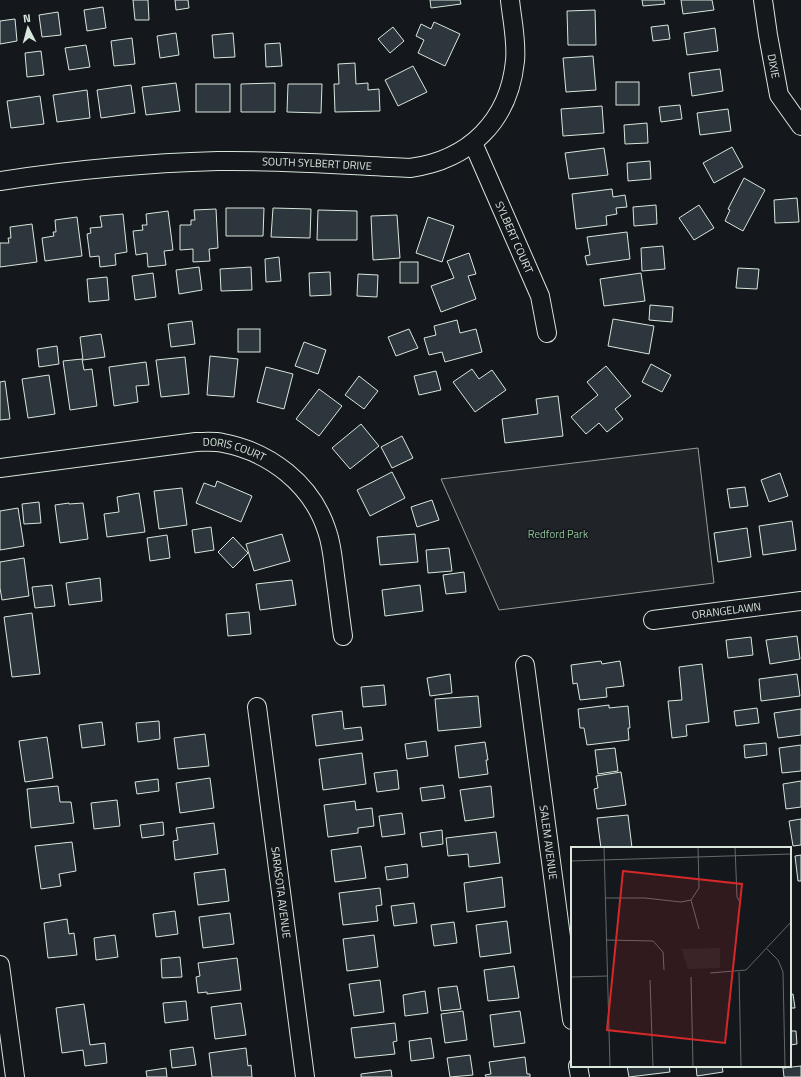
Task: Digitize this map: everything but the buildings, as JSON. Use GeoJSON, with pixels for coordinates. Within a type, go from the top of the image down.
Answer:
{"type":"FeatureCollection","features":[{"type":"Feature","properties":{"kind":"street","name":"SOUTH SYLBERT DRIVE"},"geometry":{"type":"LineString","coordinates":[[0,181],[68,171],[162,163],[276,161],[410,168],[425,166],[445,160],[459,153],[473,143],[490,126],[504,104],[512,85],[516,60],[510,0]]}},
{"type":"Feature","properties":{"kind":"street","name":"DIXIE"},"geometry":{"type":"LineString","coordinates":[[763,0],[779,95],[801,126]]}},
{"type":"Feature","properties":{"kind":"street","name":"SYLBERT COURT"},"geometry":{"type":"LineString","coordinates":[[473,143],[540,296],[547,333]]}},
{"type":"Feature","properties":{"kind":"street","name":"DORIS COURT"},"geometry":{"type":"LineString","coordinates":[[0,468],[196,442],[222,443],[255,452],[273,462],[291,476],[310,496],[321,515],[332,547],[343,636]]}},
{"type":"Feature","properties":{"kind":"street","name":"ORANGELAWN"},"geometry":{"type":"LineString","coordinates":[[653,620],[801,601]]}},
{"type":"Feature","properties":{"kind":"street","name":"SALEM AVENUE"},"geometry":{"type":"LineString","coordinates":[[525,665],[571,1012]]}},
{"type":"Feature","properties":{"kind":"street","name":"SARASOTA AVENUE"},"geometry":{"type":"LineString","coordinates":[[257,707],[305,1077]]}},
{"type":"Feature","properties":{"kind":"street"},"geometry":{"type":"LineString","coordinates":[[0,965],[15,1077]]}},
{"type":"Feature","properties":{"kind":"street"},"geometry":{"type":"LineString","coordinates":[[578,1067],[580,1077]]}},
{"type":"Feature","properties":{"kind":"green space","name":"Redford Park"},"geometry":{"type":"Polygon","coordinates":[[[698,448],[714,583],[499,610],[441,479],[698,448]]]}}]}
